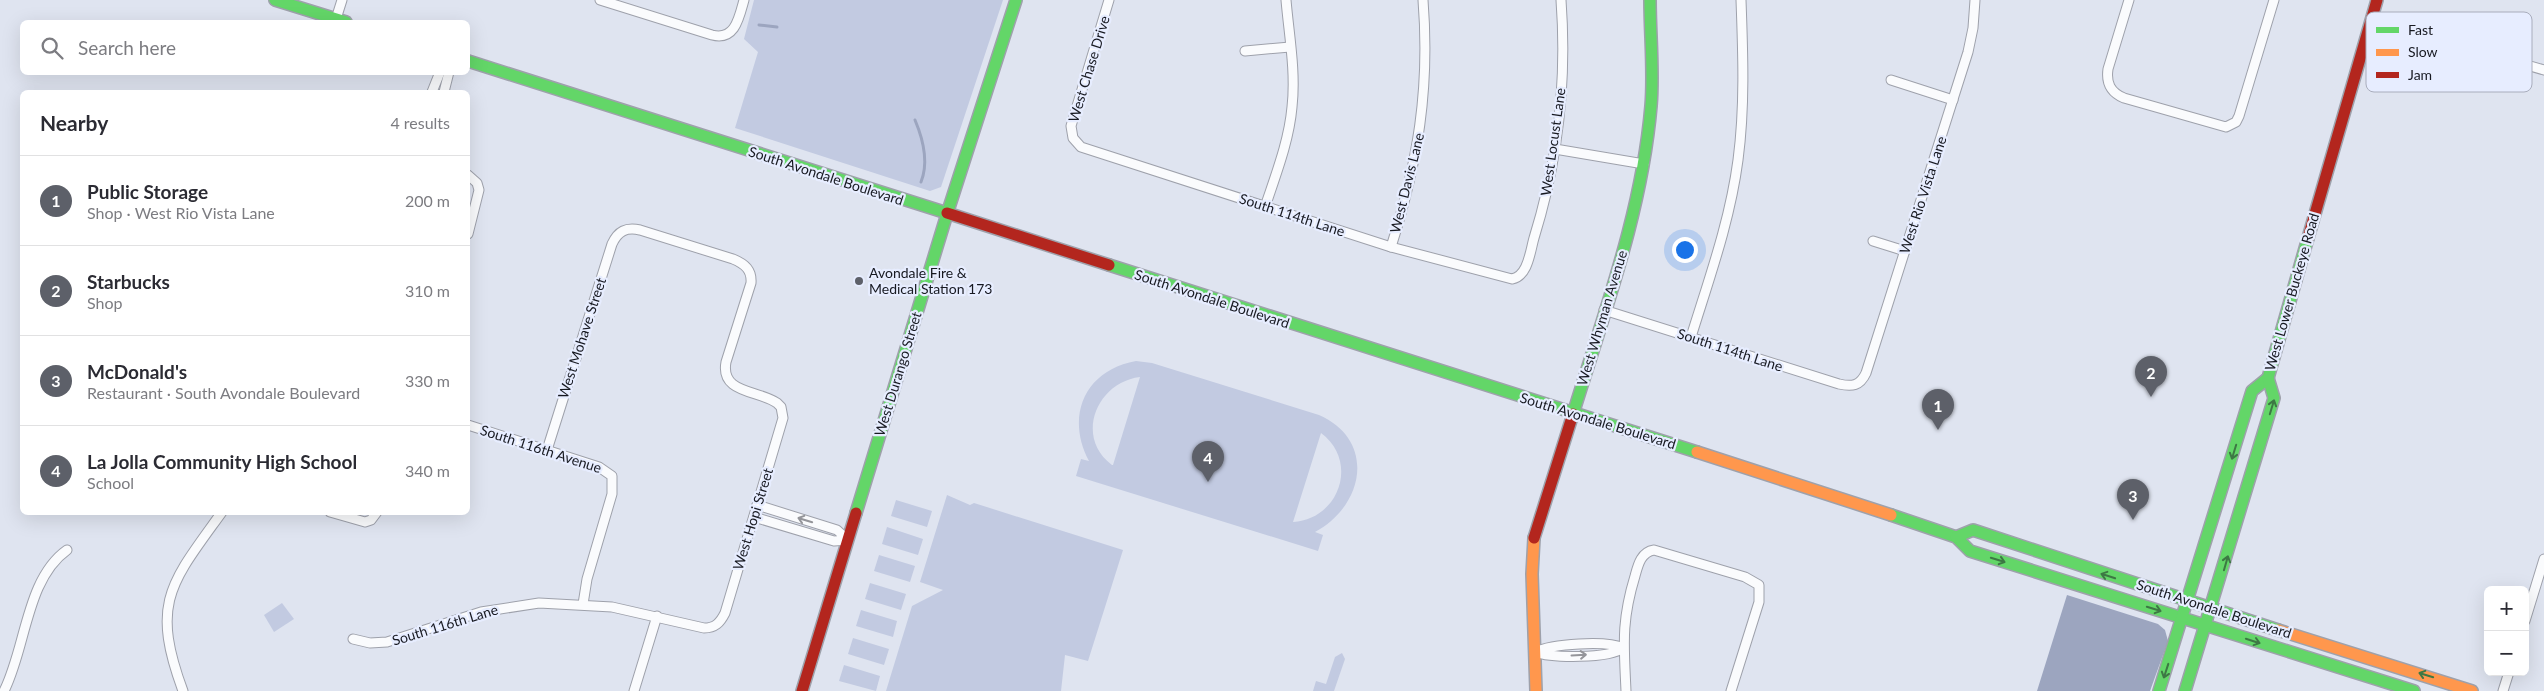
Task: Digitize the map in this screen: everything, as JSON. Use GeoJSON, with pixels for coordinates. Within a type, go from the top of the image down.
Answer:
{"type":"FeatureCollection","features":[{"type":"Feature","properties":{"kind":"main road"},"geometry":{"type":"LineString","coordinates":[[275,0],[338,20]]}},
{"type":"Feature","properties":{"kind":"main road","name":"West Durango Street"},"geometry":{"type":"LineString","coordinates":[[802,691],[947,214],[1016,0]]}},
{"type":"Feature","properties":{"kind":"main road","name":"West Whyman Avenue"},"geometry":{"type":"LineString","coordinates":[[1536,691],[1532,574],[1534,538],[1629,230],[1644,164],[1652,79],[1650,0]]}},
{"type":"Feature","properties":{"kind":"main road","name":"West Lower Buckeye Road"},"geometry":{"type":"LineString","coordinates":[[2159,691],[2252,391],[2268,378],[2366,41]]}},
{"type":"Feature","properties":{"kind":"main road","name":"South Avondale Boulevard"},"geometry":{"type":"LineString","coordinates":[[470,62],[1862,504],[1956,537],[1970,551],[2414,691]]}},
{"type":"Feature","properties":{"kind":"main road"},"geometry":{"type":"LineString","coordinates":[[2185,691],[2212,609],[2274,398],[2268,378]]}},
{"type":"Feature","properties":{"kind":"main road","name":"South Avondale Boulevard"},"geometry":{"type":"LineString","coordinates":[[1956,537],[1973,530],[2188,602],[2472,691]]}},
{"type":"Feature","properties":{"kind":"street"},"geometry":{"type":"LineString","coordinates":[[341,20],[342,0]]}},
{"type":"Feature","properties":{"kind":"street"},"geometry":{"type":"LineString","coordinates":[[600,0],[614,2],[712,35],[729,35],[736,26],[744,0]]}},
{"type":"Feature","properties":{"kind":"street","name":"West Chase Drive"},"geometry":{"type":"LineString","coordinates":[[1072,138],[1073,120],[1109,0]]}},
{"type":"Feature","properties":{"kind":"street"},"geometry":{"type":"LineString","coordinates":[[1265,207],[1291,120],[1293,83],[1286,0]]}},
{"type":"Feature","properties":{"kind":"street","name":"West Davis Lane"},"geometry":{"type":"LineString","coordinates":[[1391,247],[1413,173],[1422,119],[1426,68],[1423,0]]}},
{"type":"Feature","properties":{"kind":"street","name":"West Locust Lane"},"geometry":{"type":"LineString","coordinates":[[1517,278],[1526,265],[1541,218],[1555,149],[1563,65],[1561,0]]}},
{"type":"Feature","properties":{"kind":"street"},"geometry":{"type":"LineString","coordinates":[[1691,337],[1725,225],[1738,161],[1744,95],[1742,0]]}},
{"type":"Feature","properties":{"kind":"street","name":"West Rio Vista Lane"},"geometry":{"type":"LineString","coordinates":[[1856,386],[1866,373],[1953,100],[1971,40],[1975,0]]}},
{"type":"Feature","properties":{"kind":"street"},"geometry":{"type":"LineString","coordinates":[[2129,0],[2108,69],[2109,86],[2124,98],[2214,125],[2231,126],[2236,122],[2242,108],[2274,0]]}},
{"type":"Feature","properties":{"kind":"street"},"geometry":{"type":"LineString","coordinates":[[1245,51],[1290,47]]}},
{"type":"Feature","properties":{"kind":"street"},"geometry":{"type":"LineString","coordinates":[[433,90],[439,75]]}},
{"type":"Feature","properties":{"kind":"street"},"geometry":{"type":"LineString","coordinates":[[445,90],[449,75]]}},
{"type":"Feature","properties":{"kind":"street"},"geometry":{"type":"LineString","coordinates":[[1891,80],[1953,100]]}},
{"type":"Feature","properties":{"kind":"street","name":"South 114th Lane"},"geometry":{"type":"LineString","coordinates":[[1072,138],[1087,149],[1391,247],[1501,278],[1517,278]]}},
{"type":"Feature","properties":{"kind":"street"},"geometry":{"type":"LineString","coordinates":[[1555,149],[1644,164]]}},
{"type":"Feature","properties":{"kind":"street"},"geometry":{"type":"LineString","coordinates":[[470,177],[477,183],[479,196],[470,227]]}},
{"type":"Feature","properties":{"kind":"street","name":"West Mohave Street"},"geometry":{"type":"LineString","coordinates":[[547,450],[612,244],[623,230],[640,230],[733,259],[749,270],[749,289],[726,362],[727,378],[734,386],[768,398],[781,408]]}},
{"type":"Feature","properties":{"kind":"street"},"geometry":{"type":"LineString","coordinates":[[1873,241],[1905,252]]}},
{"type":"Feature","properties":{"kind":"street","name":"South 114th Lane"},"geometry":{"type":"LineString","coordinates":[[1604,310],[1839,384],[1856,386]]}},
{"type":"Feature","properties":{"kind":"street","name":"West Hopi Street"},"geometry":{"type":"LineString","coordinates":[[715,626],[725,613],[782,424],[781,408]]}},
{"type":"Feature","properties":{"kind":"street","name":"South 116th Avenue"},"geometry":{"type":"LineString","coordinates":[[470,426],[604,468],[612,476],[612,494],[587,579],[583,604]]}},
{"type":"Feature","properties":{"kind":"street"},"geometry":{"type":"LineString","coordinates":[[757,505],[837,530],[848,540]]}},
{"type":"Feature","properties":{"kind":"street"},"geometry":{"type":"LineString","coordinates":[[183,691],[168,641],[167,616],[171,594],[184,565],[220,515]]}},
{"type":"Feature","properties":{"kind":"street"},"geometry":{"type":"LineString","coordinates":[[339,515],[359,522],[371,520],[375,515]]}},
{"type":"Feature","properties":{"kind":"street"},"geometry":{"type":"LineString","coordinates":[[754,517],[834,541],[848,540]]}},
{"type":"Feature","properties":{"kind":"street"},"geometry":{"type":"LineString","coordinates":[[4,691],[41,581],[52,562],[67,550]]}},
{"type":"Feature","properties":{"kind":"street"},"geometry":{"type":"LineString","coordinates":[[1626,691],[1623,648],[1624,616],[1628,597],[1641,558],[1649,550],[1659,550],[1745,577],[1759,584],[1759,602],[1731,691]]}},
{"type":"Feature","properties":{"kind":"street"},"geometry":{"type":"LineString","coordinates":[[2529,609],[2544,559]]}},
{"type":"Feature","properties":{"kind":"street","name":"South 116th Lane"},"geometry":{"type":"LineString","coordinates":[[353,639],[370,643],[387,642],[461,618],[502,608],[539,603],[583,604],[657,616],[699,627],[715,626]]}},
{"type":"Feature","properties":{"kind":"street"},"geometry":{"type":"LineString","coordinates":[[634,691],[657,616]]}},
{"type":"Feature","properties":{"kind":"street"},"geometry":{"type":"LineString","coordinates":[[1535,652],[1551,657],[1610,654],[1623,648]]}},
{"type":"Feature","properties":{"kind":"street"},"geometry":{"type":"LineString","coordinates":[[2503,691],[2508,676]]}},
{"type":"Feature","properties":{"kind":"shaded area"},"geometry":{"type":"Polygon","coordinates":[[[754,0],[1003,0],[941,187],[930,191],[735,128],[758,52],[744,39],[754,0]]]}},
{"type":"Feature","properties":{"kind":"shaded area"},"geometry":{"type":"Polygon","coordinates":[[[1136,361],[1152,363],[1319,415],[1337,426],[1349,440],[1356,456],[1357,473],[1353,490],[1345,506],[1332,520],[1315,532],[1323,535],[1318,551],[1076,476],[1081,459],[1089,461],[1082,444],[1079,428],[1080,412],[1084,398],[1092,385],[1104,374],[1118,366],[1136,361]],[[1140,377],[1125,381],[1112,389],[1102,400],[1096,412],[1093,426],[1094,440],[1101,453],[1112,465],[1113,465],[1140,377]],[[1321,433],[1293,522],[1309,518],[1323,511],[1333,500],[1339,487],[1341,473],[1339,458],[1333,445],[1321,433]]]}},
{"type":"Feature","properties":{"kind":"shaded area"},"geometry":{"type":"Polygon","coordinates":[[[947,495],[970,505],[974,503],[1123,550],[1088,661],[1065,655],[1061,691],[886,691],[912,606],[943,590],[920,582],[947,495]]]}},
{"type":"Feature","properties":{"kind":"shaded area"},"geometry":{"type":"Polygon","coordinates":[[[896,500],[932,511],[927,527],[891,516],[896,500]]]}},
{"type":"Feature","properties":{"kind":"shaded area"},"geometry":{"type":"Polygon","coordinates":[[[887,527],[923,539],[918,555],[882,544],[887,527]]]}},
{"type":"Feature","properties":{"kind":"shaded area"},"geometry":{"type":"Polygon","coordinates":[[[879,555],[915,566],[910,582],[874,571],[879,555]]]}},
{"type":"Feature","properties":{"kind":"shaded area"},"geometry":{"type":"Polygon","coordinates":[[[870,583],[906,594],[901,610],[865,599],[870,583]]]}},
{"type":"Feature","properties":{"kind":"shaded area"},"geometry":{"type":"Polygon","coordinates":[[[2067,595],[2158,624],[2165,630],[2168,641],[2150,691],[2037,691],[2067,595]]]}},
{"type":"Feature","properties":{"kind":"shaded area"},"geometry":{"type":"Polygon","coordinates":[[[282,603],[294,619],[274,632],[264,615],[282,603]]]}},
{"type":"Feature","properties":{"kind":"shaded area"},"geometry":{"type":"Polygon","coordinates":[[[861,610],[897,621],[893,637],[856,626],[861,610]]]}},
{"type":"Feature","properties":{"kind":"shaded area"},"geometry":{"type":"Polygon","coordinates":[[[853,638],[889,649],[884,665],[848,654],[853,638]]]}},
{"type":"Feature","properties":{"kind":"shaded area"},"geometry":{"type":"Polygon","coordinates":[[[1342,653],[1345,659],[1334,691],[1313,691],[1316,681],[1326,684],[1335,657],[1342,653]]]}},
{"type":"Feature","properties":{"kind":"shaded area"},"geometry":{"type":"Polygon","coordinates":[[[844,665],[880,676],[876,691],[839,681],[844,665]]]}},
{"type":"Feature","properties":{"kind":"waterway"},"geometry":{"type":"LineString","coordinates":[[759,25],[777,27]]}},
{"type":"Feature","properties":{"kind":"waterway"},"geometry":{"type":"LineString","coordinates":[[915,120],[925,159],[921,182]]}},
{"type":"Feature","properties":{"kind":"traffic: fast"},"geometry":{"type":"LineString","coordinates":[[275,0],[340,20]]}},
{"type":"Feature","properties":{"kind":"traffic: fast"},"geometry":{"type":"LineString","coordinates":[[856,513],[947,214],[1016,0]]}},
{"type":"Feature","properties":{"kind":"traffic: fast"},"geometry":{"type":"LineString","coordinates":[[1573,414],[1620,262],[1639,185],[1652,93],[1650,0]]}},
{"type":"Feature","properties":{"kind":"traffic: fast"},"geometry":{"type":"LineString","coordinates":[[470,62],[947,213]]}},
{"type":"Feature","properties":{"kind":"traffic: fast"},"geometry":{"type":"LineString","coordinates":[[2159,691],[2252,391],[2268,378],[2308,238]]}},
{"type":"Feature","properties":{"kind":"traffic: fast"},"geometry":{"type":"LineString","coordinates":[[1109,265],[1697,452]]}},
{"type":"Feature","properties":{"kind":"traffic: fast"},"geometry":{"type":"LineString","coordinates":[[2185,691],[2274,398],[2268,378]]}},
{"type":"Feature","properties":{"kind":"traffic: fast"},"geometry":{"type":"LineString","coordinates":[[1891,515],[1956,537],[1970,551],[2414,691]]}},
{"type":"Feature","properties":{"kind":"traffic: fast"},"geometry":{"type":"LineString","coordinates":[[1956,537],[1973,530],[2278,630]]}},
{"type":"Feature","properties":{"kind":"traffic: slow"},"geometry":{"type":"LineString","coordinates":[[1697,452],[1891,515]]}},
{"type":"Feature","properties":{"kind":"traffic: slow"},"geometry":{"type":"LineString","coordinates":[[1534,538],[1532,574],[1536,691]]}},
{"type":"Feature","properties":{"kind":"traffic: slow"},"geometry":{"type":"LineString","coordinates":[[2278,630],[2472,691]]}},
{"type":"Feature","properties":{"kind":"traffic: jam"},"geometry":{"type":"LineString","coordinates":[[2374,12],[2377,0]]}},
{"type":"Feature","properties":{"kind":"traffic: jam"},"geometry":{"type":"LineString","coordinates":[[2308,238],[2366,38]]}},
{"type":"Feature","properties":{"kind":"traffic: jam"},"geometry":{"type":"LineString","coordinates":[[947,213],[1109,265]]}},
{"type":"Feature","properties":{"kind":"traffic: jam"},"geometry":{"type":"LineString","coordinates":[[1534,538],[1573,414]]}},
{"type":"Feature","properties":{"kind":"traffic: jam"},"geometry":{"type":"LineString","coordinates":[[802,691],[856,513]]}},
{"type":"Feature","properties":{"kind":"place","name":"Avondale Fire & Medical Station 173"},"geometry":{"type":"Point","coordinates":[859,281]}},
{"type":"Feature","properties":{"kind":"place","name":"Starbucks"},"geometry":{"type":"Point","coordinates":[2151,397]}},
{"type":"Feature","properties":{"kind":"place","name":"Public Storage"},"geometry":{"type":"Point","coordinates":[1938,430]}},
{"type":"Feature","properties":{"kind":"place","name":"La Jolla Community High School"},"geometry":{"type":"Point","coordinates":[1208,482]}},
{"type":"Feature","properties":{"kind":"place","name":"McDonald's"},"geometry":{"type":"Point","coordinates":[2133,520]}}]}
